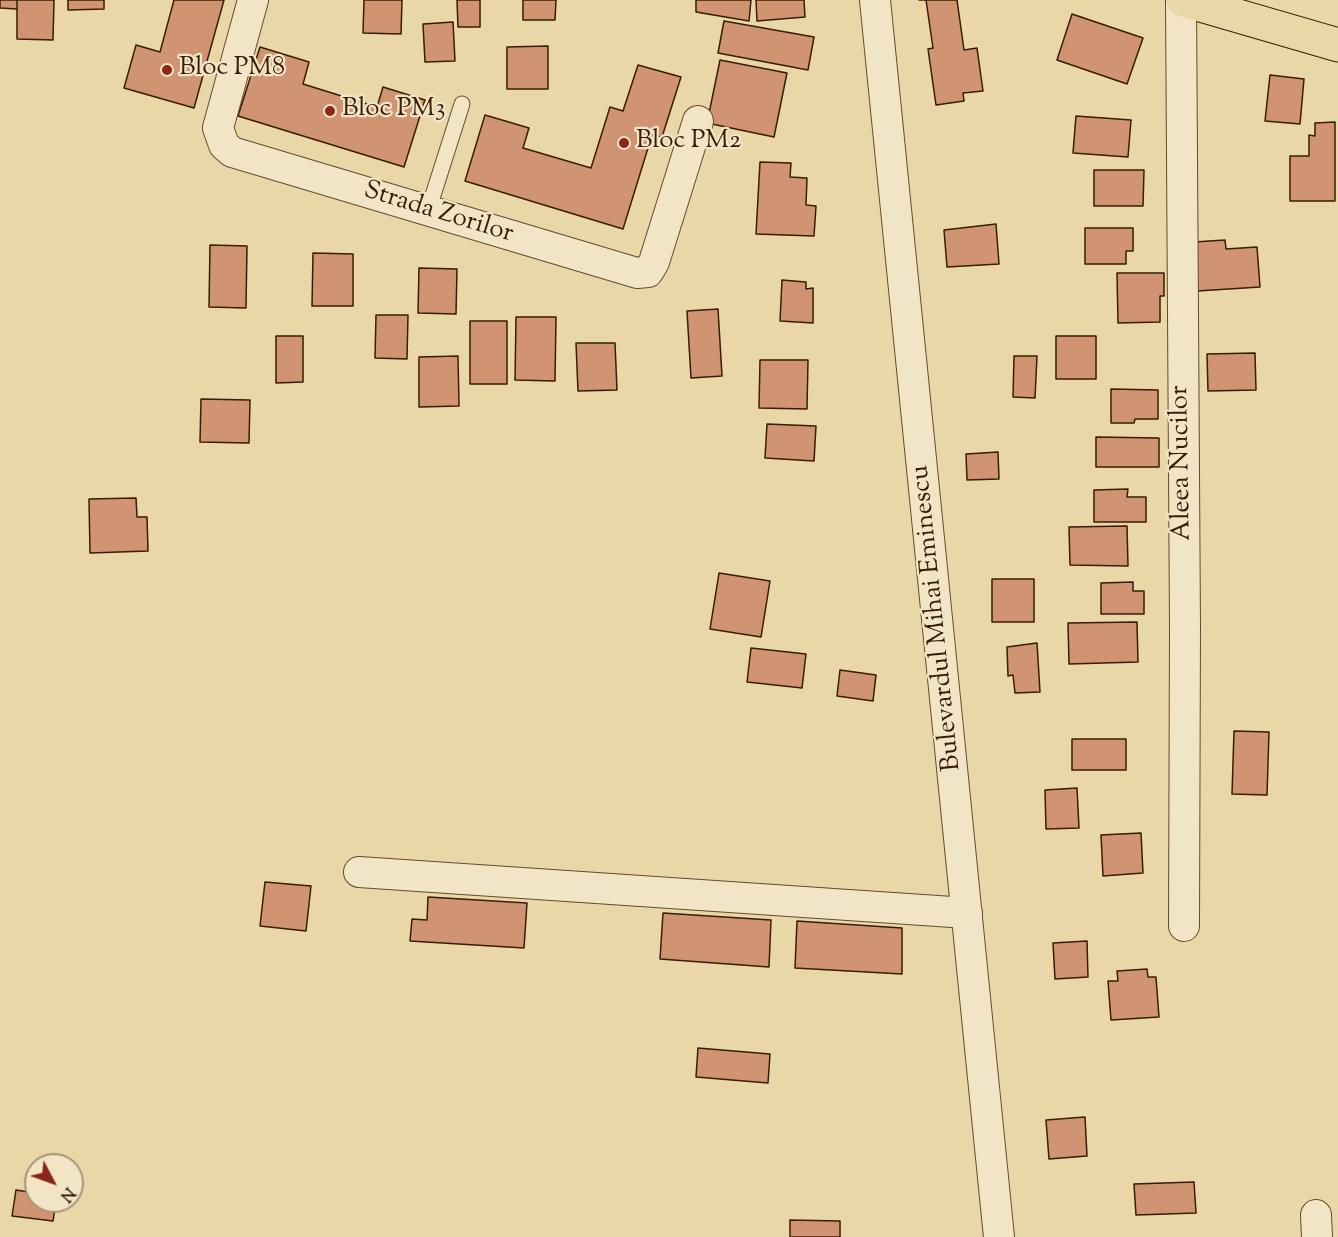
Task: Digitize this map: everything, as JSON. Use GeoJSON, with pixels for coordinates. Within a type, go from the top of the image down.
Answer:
{"type":"FeatureCollection","features":[{"type":"Feature","properties":{"kind":"main road"},"geometry":{"type":"LineString","coordinates":[[1182,0],[1338,45]]}},
{"type":"Feature","properties":{"kind":"street","name":"Strada Zorilor"},"geometry":{"type":"LineString","coordinates":[[253,0],[218,128],[224,145],[232,152],[637,273],[648,272],[654,261],[698,121]]}},
{"type":"Feature","properties":{"kind":"street","name":"Bulevardul Mihai Eminescu"},"geometry":{"type":"LineString","coordinates":[[875,0],[999,1237]]}},
{"type":"Feature","properties":{"kind":"street","name":"Aleea Nucilor"},"geometry":{"type":"LineString","coordinates":[[1182,0],[1184,926]]}},
{"type":"Feature","properties":{"kind":"street"},"geometry":{"type":"LineString","coordinates":[[360,872],[967,914]]}},
{"type":"Feature","properties":{"kind":"lane"},"geometry":{"type":"LineString","coordinates":[[428,211],[462,104]]}},
{"type":"Feature","properties":{"kind":"building"},"geometry":{"type":"Polygon","coordinates":[[[0,0],[17,0],[17,9],[0,8],[0,0]]]}},
{"type":"Feature","properties":{"kind":"building"},"geometry":{"type":"Polygon","coordinates":[[[17,0],[54,0],[53,40],[17,39],[17,0]]]}},
{"type":"Feature","properties":{"kind":"building"},"geometry":{"type":"Polygon","coordinates":[[[68,0],[104,0],[104,9],[68,10],[68,0]]]}},
{"type":"Feature","properties":{"kind":"building","name":"Bloc PM8"},"geometry":{"type":"Polygon","coordinates":[[[174,0],[224,0],[194,108],[124,88],[136,45],[160,52],[174,0]]]}},
{"type":"Feature","properties":{"kind":"building"},"geometry":{"type":"Polygon","coordinates":[[[364,0],[402,0],[401,34],[363,33],[364,0]]]}},
{"type":"Feature","properties":{"kind":"building"},"geometry":{"type":"Polygon","coordinates":[[[457,0],[480,0],[480,27],[458,27],[457,0]]]}},
{"type":"Feature","properties":{"kind":"building"},"geometry":{"type":"Polygon","coordinates":[[[523,0],[556,0],[555,20],[523,20],[523,0]]]}},
{"type":"Feature","properties":{"kind":"building"},"geometry":{"type":"Polygon","coordinates":[[[696,0],[751,0],[749,21],[696,12],[696,0]]]}},
{"type":"Feature","properties":{"kind":"building"},"geometry":{"type":"Polygon","coordinates":[[[756,0],[804,0],[805,17],[757,21],[756,0]]]}},
{"type":"Feature","properties":{"kind":"building"},"geometry":{"type":"Polygon","coordinates":[[[926,0],[957,0],[964,50],[977,48],[983,91],[963,93],[964,101],[936,105],[928,49],[933,48],[926,0]]]}},
{"type":"Feature","properties":{"kind":"building"},"geometry":{"type":"Polygon","coordinates":[[[1072,14],[1143,38],[1127,84],[1057,60],[1072,14]]]}},
{"type":"Feature","properties":{"kind":"building"},"geometry":{"type":"Polygon","coordinates":[[[724,21],[814,37],[808,70],[718,53],[724,21]]]}},
{"type":"Feature","properties":{"kind":"building"},"geometry":{"type":"Polygon","coordinates":[[[453,22],[455,61],[425,62],[423,24],[453,22]]]}},
{"type":"Feature","properties":{"kind":"building"},"geometry":{"type":"Polygon","coordinates":[[[548,46],[548,89],[507,89],[507,47],[548,46]]]}},
{"type":"Feature","properties":{"kind":"building","name":"Bloc PM3"},"geometry":{"type":"Polygon","coordinates":[[[260,47],[309,62],[303,84],[377,107],[383,87],[425,100],[404,167],[238,116],[260,47]]]}},
{"type":"Feature","properties":{"kind":"building"},"geometry":{"type":"Polygon","coordinates":[[[720,60],[787,73],[774,137],[707,123],[720,60]]]}},
{"type":"Feature","properties":{"kind":"building","name":"Bloc PM2"},"geometry":{"type":"Polygon","coordinates":[[[638,65],[681,77],[662,137],[652,135],[623,229],[465,181],[485,115],[529,128],[523,148],[591,168],[610,107],[623,111],[638,65]]]}},
{"type":"Feature","properties":{"kind":"building"},"geometry":{"type":"Polygon","coordinates":[[[1270,75],[1304,79],[1300,124],[1265,121],[1270,75]]]}},
{"type":"Feature","properties":{"kind":"building"},"geometry":{"type":"Polygon","coordinates":[[[1076,116],[1131,120],[1128,157],[1073,153],[1076,116]]]}},
{"type":"Feature","properties":{"kind":"building"},"geometry":{"type":"Polygon","coordinates":[[[1335,122],[1335,201],[1290,201],[1290,156],[1309,156],[1309,135],[1315,136],[1315,123],[1335,122]]]}},
{"type":"Feature","properties":{"kind":"building"},"geometry":{"type":"Polygon","coordinates":[[[760,162],[791,163],[790,177],[807,178],[806,205],[816,206],[814,236],[756,234],[760,162]]]}},
{"type":"Feature","properties":{"kind":"building"},"geometry":{"type":"Polygon","coordinates":[[[1094,170],[1144,170],[1143,206],[1094,206],[1094,170]]]}},
{"type":"Feature","properties":{"kind":"building"},"geometry":{"type":"Polygon","coordinates":[[[996,224],[999,264],[947,267],[944,230],[996,224]]]}},
{"type":"Feature","properties":{"kind":"building"},"geometry":{"type":"Polygon","coordinates":[[[1085,228],[1133,228],[1133,251],[1126,251],[1126,264],[1085,264],[1085,228]]]}},
{"type":"Feature","properties":{"kind":"building"},"geometry":{"type":"Polygon","coordinates":[[[1225,240],[1226,249],[1257,247],[1260,287],[1197,291],[1194,242],[1225,240]]]}},
{"type":"Feature","properties":{"kind":"building"},"geometry":{"type":"Polygon","coordinates":[[[210,245],[247,246],[246,308],[209,307],[210,245]]]}},
{"type":"Feature","properties":{"kind":"building"},"geometry":{"type":"Polygon","coordinates":[[[313,253],[353,254],[353,306],[312,306],[313,253]]]}},
{"type":"Feature","properties":{"kind":"building"},"geometry":{"type":"Polygon","coordinates":[[[419,268],[457,269],[456,314],[418,313],[419,268]]]}},
{"type":"Feature","properties":{"kind":"building"},"geometry":{"type":"Polygon","coordinates":[[[1117,273],[1164,273],[1164,296],[1160,296],[1160,322],[1118,323],[1117,273]]]}},
{"type":"Feature","properties":{"kind":"building"},"geometry":{"type":"Polygon","coordinates":[[[782,280],[806,282],[806,289],[813,288],[813,323],[780,321],[782,280]]]}},
{"type":"Feature","properties":{"kind":"building"},"geometry":{"type":"Polygon","coordinates":[[[718,309],[722,376],[691,378],[687,311],[718,309]]]}},
{"type":"Feature","properties":{"kind":"building"},"geometry":{"type":"Polygon","coordinates":[[[376,315],[408,315],[407,359],[375,358],[376,315]]]}},
{"type":"Feature","properties":{"kind":"building"},"geometry":{"type":"Polygon","coordinates":[[[516,317],[556,317],[555,381],[515,380],[516,317]]]}},
{"type":"Feature","properties":{"kind":"building"},"geometry":{"type":"Polygon","coordinates":[[[470,321],[507,321],[507,384],[470,384],[470,321]]]}},
{"type":"Feature","properties":{"kind":"building"},"geometry":{"type":"Polygon","coordinates":[[[276,336],[303,336],[303,382],[276,383],[276,336]]]}},
{"type":"Feature","properties":{"kind":"building"},"geometry":{"type":"Polygon","coordinates":[[[1056,336],[1096,336],[1096,379],[1056,379],[1056,336]]]}},
{"type":"Feature","properties":{"kind":"building"},"geometry":{"type":"Polygon","coordinates":[[[576,343],[615,343],[617,390],[578,391],[576,343]]]}},
{"type":"Feature","properties":{"kind":"building"},"geometry":{"type":"Polygon","coordinates":[[[1255,353],[1256,390],[1208,391],[1207,354],[1255,353]]]}},
{"type":"Feature","properties":{"kind":"building"},"geometry":{"type":"Polygon","coordinates":[[[458,356],[459,406],[419,407],[419,357],[458,356]]]}},
{"type":"Feature","properties":{"kind":"building"},"geometry":{"type":"Polygon","coordinates":[[[1014,356],[1037,356],[1035,398],[1013,397],[1014,356]]]}},
{"type":"Feature","properties":{"kind":"building"},"geometry":{"type":"Polygon","coordinates":[[[760,360],[808,360],[807,409],[759,408],[760,360]]]}},
{"type":"Feature","properties":{"kind":"building"},"geometry":{"type":"Polygon","coordinates":[[[1111,389],[1158,390],[1158,419],[1135,419],[1134,423],[1111,423],[1111,389]]]}},
{"type":"Feature","properties":{"kind":"building"},"geometry":{"type":"Polygon","coordinates":[[[201,399],[250,400],[249,443],[200,442],[201,399]]]}},
{"type":"Feature","properties":{"kind":"building"},"geometry":{"type":"Polygon","coordinates":[[[767,424],[816,426],[814,461],[765,458],[767,424]]]}},
{"type":"Feature","properties":{"kind":"building"},"geometry":{"type":"Polygon","coordinates":[[[1096,437],[1159,438],[1159,467],[1096,467],[1096,437]]]}},
{"type":"Feature","properties":{"kind":"building"},"geometry":{"type":"Polygon","coordinates":[[[998,452],[999,479],[967,480],[966,454],[998,452]]]}},
{"type":"Feature","properties":{"kind":"building"},"geometry":{"type":"Polygon","coordinates":[[[1128,489],[1127,497],[1146,497],[1146,522],[1094,522],[1094,490],[1128,489]]]}},
{"type":"Feature","properties":{"kind":"building"},"geometry":{"type":"Polygon","coordinates":[[[136,498],[137,517],[147,517],[148,551],[90,553],[89,499],[136,498]]]}},
{"type":"Feature","properties":{"kind":"building"},"geometry":{"type":"Polygon","coordinates":[[[1127,526],[1128,566],[1070,565],[1069,527],[1127,526]]]}},
{"type":"Feature","properties":{"kind":"building"},"geometry":{"type":"Polygon","coordinates":[[[719,573],[770,581],[761,637],[710,629],[719,573]]]}},
{"type":"Feature","properties":{"kind":"building"},"geometry":{"type":"Polygon","coordinates":[[[992,579],[1034,579],[1034,622],[992,622],[992,579]]]}},
{"type":"Feature","properties":{"kind":"building"},"geometry":{"type":"Polygon","coordinates":[[[1133,582],[1133,591],[1144,591],[1144,614],[1101,614],[1101,583],[1133,582]]]}},
{"type":"Feature","properties":{"kind":"building"},"geometry":{"type":"Polygon","coordinates":[[[1137,622],[1138,662],[1069,664],[1068,623],[1137,622]]]}},
{"type":"Feature","properties":{"kind":"building"},"geometry":{"type":"Polygon","coordinates":[[[1037,643],[1040,692],[1015,693],[1013,675],[1008,676],[1007,647],[1037,643]]]}},
{"type":"Feature","properties":{"kind":"building"},"geometry":{"type":"Polygon","coordinates":[[[751,648],[806,654],[802,688],[747,682],[751,648]]]}},
{"type":"Feature","properties":{"kind":"building"},"geometry":{"type":"Polygon","coordinates":[[[840,670],[876,675],[873,701],[837,696],[840,670]]]}},
{"type":"Feature","properties":{"kind":"building"},"geometry":{"type":"Polygon","coordinates":[[[1234,731],[1269,732],[1267,795],[1232,794],[1234,731]]]}},
{"type":"Feature","properties":{"kind":"building"},"geometry":{"type":"Polygon","coordinates":[[[1072,739],[1126,739],[1126,770],[1072,770],[1072,739]]]}},
{"type":"Feature","properties":{"kind":"building"},"geometry":{"type":"Polygon","coordinates":[[[1077,788],[1079,828],[1046,829],[1045,790],[1077,788]]]}},
{"type":"Feature","properties":{"kind":"building"},"geometry":{"type":"Polygon","coordinates":[[[1141,833],[1143,873],[1103,876],[1101,835],[1141,833]]]}},
{"type":"Feature","properties":{"kind":"building"},"geometry":{"type":"Polygon","coordinates":[[[265,882],[311,886],[306,931],[260,926],[265,882]]]}},
{"type":"Feature","properties":{"kind":"building"},"geometry":{"type":"Polygon","coordinates":[[[428,897],[527,903],[524,948],[410,941],[412,919],[427,920],[428,897]]]}},
{"type":"Feature","properties":{"kind":"building"},"geometry":{"type":"Polygon","coordinates":[[[663,913],[771,920],[769,967],[660,959],[663,913]]]}},
{"type":"Feature","properties":{"kind":"building"},"geometry":{"type":"Polygon","coordinates":[[[797,921],[902,928],[902,974],[795,968],[797,921]]]}},
{"type":"Feature","properties":{"kind":"building"},"geometry":{"type":"Polygon","coordinates":[[[1087,941],[1088,977],[1055,979],[1053,943],[1087,941]]]}},
{"type":"Feature","properties":{"kind":"building"},"geometry":{"type":"Polygon","coordinates":[[[1147,969],[1148,977],[1156,977],[1159,1017],[1111,1020],[1108,981],[1118,981],[1117,971],[1147,969]]]}},
{"type":"Feature","properties":{"kind":"building"},"geometry":{"type":"Polygon","coordinates":[[[698,1048],[770,1054],[768,1083],[696,1077],[698,1048]]]}},
{"type":"Feature","properties":{"kind":"building"},"geometry":{"type":"Polygon","coordinates":[[[1085,1117],[1087,1156],[1049,1159],[1046,1120],[1085,1117]]]}},
{"type":"Feature","properties":{"kind":"building"},"geometry":{"type":"Polygon","coordinates":[[[1194,1182],[1196,1213],[1136,1215],[1134,1184],[1194,1182]]]}},
{"type":"Feature","properties":{"kind":"building"},"geometry":{"type":"Polygon","coordinates":[[[16,1190],[24,1191],[24,1213],[54,1213],[53,1221],[12,1216],[16,1190]]]}},
{"type":"Feature","properties":{"kind":"building"},"geometry":{"type":"Polygon","coordinates":[[[790,1220],[840,1221],[840,1237],[790,1237],[790,1220]]]}},
{"type":"Feature","properties":{"kind":"place","name":"Bloc PM8"},"geometry":{"type":"Point","coordinates":[167,70]}},
{"type":"Feature","properties":{"kind":"place","name":"Bloc PM3"},"geometry":{"type":"Point","coordinates":[330,111]}},
{"type":"Feature","properties":{"kind":"place","name":"Bloc PM2"},"geometry":{"type":"Point","coordinates":[624,143]}}]}
